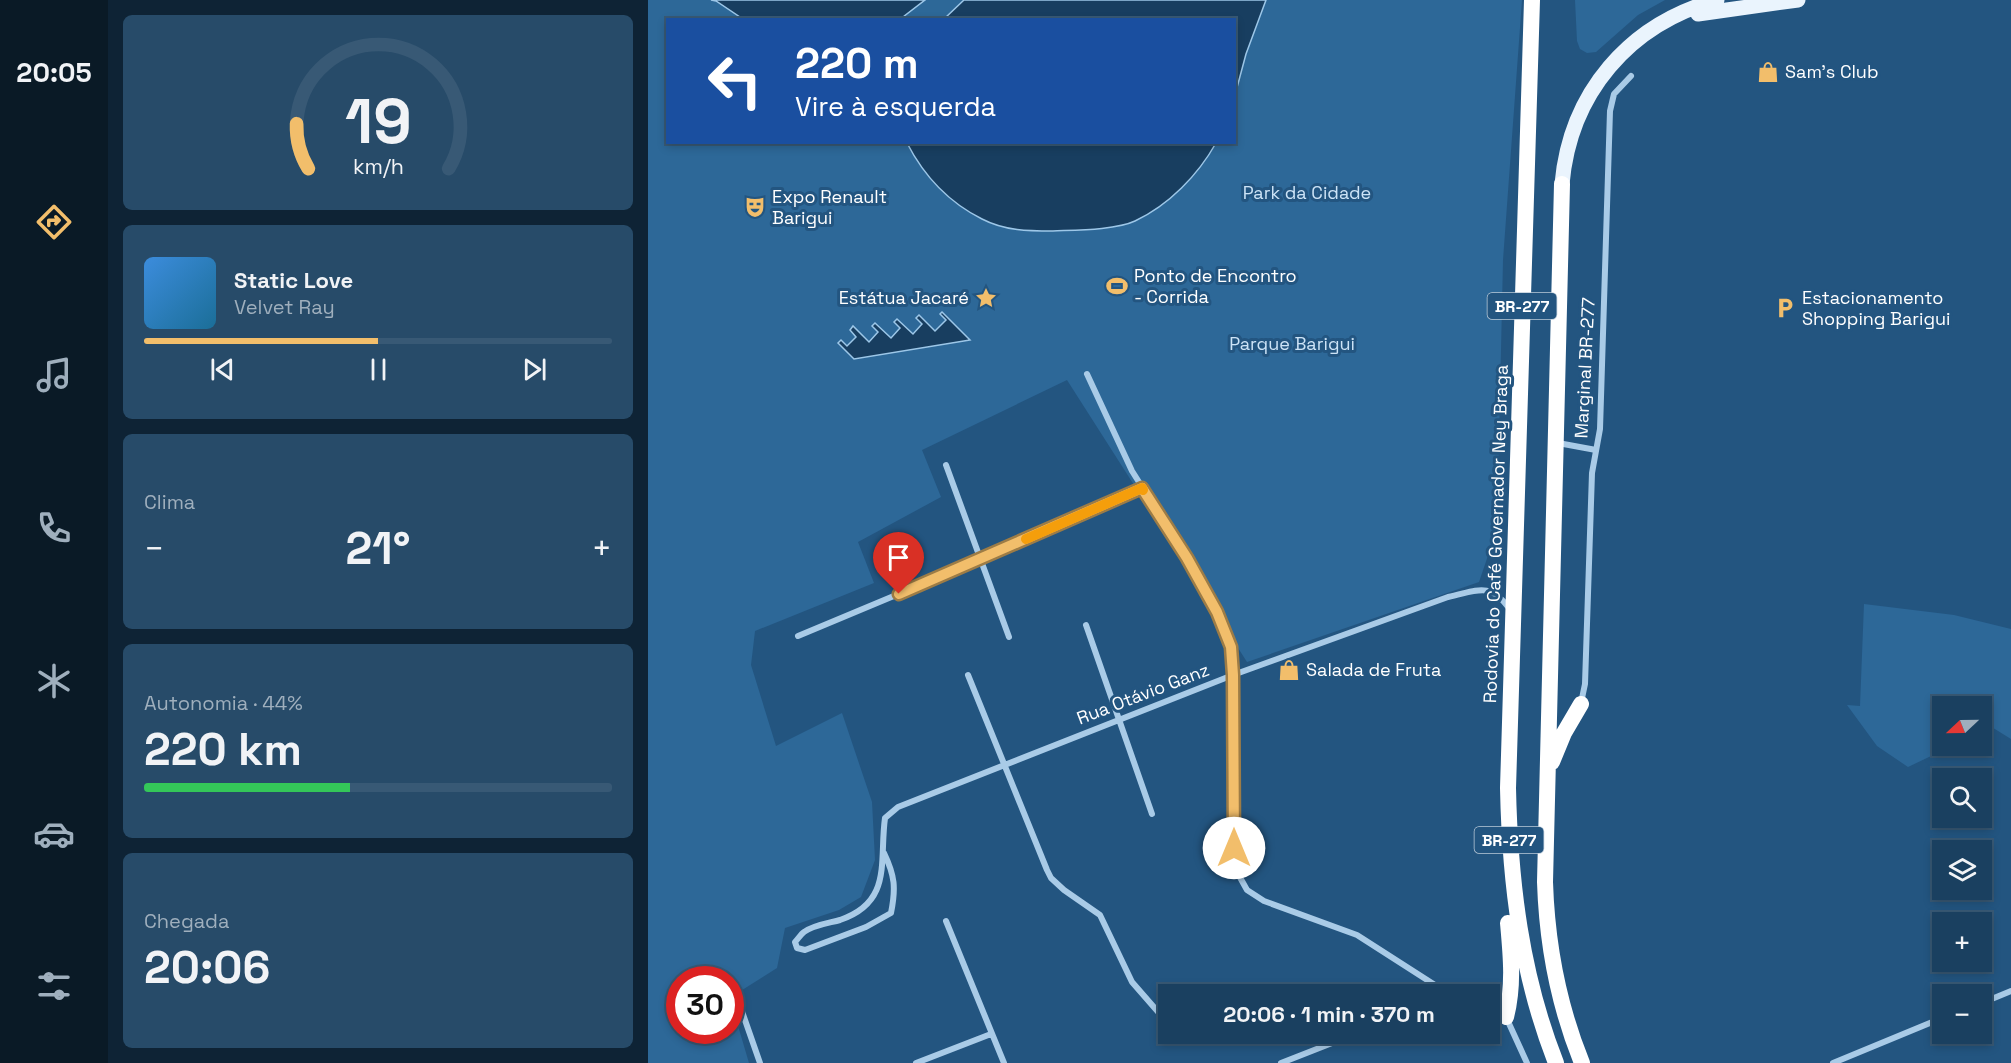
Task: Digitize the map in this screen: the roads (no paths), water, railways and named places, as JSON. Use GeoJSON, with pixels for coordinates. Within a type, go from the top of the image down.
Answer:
{"type":"FeatureCollection","features":[{"type":"Feature","properties":{"kind":"highway","name":"Rodovia do Café Governador Ney Braga"},"geometry":{"type":"LineString","coordinates":[[1532,0],[1508,788],[1510,849],[1517,916],[1531,988],[1556,1063]]}},
{"type":"Feature","properties":{"kind":"highway","name":"BR-277"},"geometry":{"type":"LineString","coordinates":[[1562,184],[1545,882],[1549,940],[1562,1005],[1582,1063]]}},
{"type":"Feature","properties":{"kind":"highway"},"geometry":{"type":"LineString","coordinates":[[1547,777],[1564,733],[1581,704]]}},
{"type":"Feature","properties":{"kind":"highway"},"geometry":{"type":"LineString","coordinates":[[1506,1017],[1511,999],[1512,971],[1505,881],[1508,788]]}},
{"type":"Feature","properties":{"kind":"main road"},"geometry":{"type":"LineString","coordinates":[[1562,184],[1571,131],[1592,90],[1606,70],[1626,48],[1669,18],[1717,0]]}},
{"type":"Feature","properties":{"kind":"main road"},"geometry":{"type":"LineString","coordinates":[[1669,18],[1798,0]]}},
{"type":"Feature","properties":{"kind":"street","name":"Marginal BR-277"},"geometry":{"type":"LineString","coordinates":[[1581,704],[1585,684],[1592,473],[1600,429],[1611,102],[1614,94],[1631,76]]}},
{"type":"Feature","properties":{"kind":"street"},"geometry":{"type":"LineString","coordinates":[[1087,375],[1132,471],[1187,558],[1217,612],[1231,647],[1234,848],[1238,872],[1247,890],[1264,901],[1357,935],[1433,984]]}},
{"type":"Feature","properties":{"kind":"street"},"geometry":{"type":"LineString","coordinates":[[1556,442],[1596,450]]}},
{"type":"Feature","properties":{"kind":"street"},"geometry":{"type":"LineString","coordinates":[[946,465],[1009,637]]}},
{"type":"Feature","properties":{"kind":"street"},"geometry":{"type":"LineString","coordinates":[[798,636],[980,560],[1142,488]]}},
{"type":"Feature","properties":{"kind":"street","name":"Rua Otávio Ganz"},"geometry":{"type":"LineString","coordinates":[[884,853],[885,818],[898,807],[1233,675],[1448,597],[1478,590],[1489,590],[1496,593],[1513,612]]}},
{"type":"Feature","properties":{"kind":"street"},"geometry":{"type":"LineString","coordinates":[[1086,625],[1152,814]]}},
{"type":"Feature","properties":{"kind":"street"},"geometry":{"type":"LineString","coordinates":[[968,675],[1051,878],[1100,915],[1132,982],[1158,1012]]}},
{"type":"Feature","properties":{"kind":"street"},"geometry":{"type":"LineString","coordinates":[[884,853],[893,870],[895,891],[891,913],[867,927],[805,950],[797,948],[795,942],[805,931],[847,917],[868,903],[879,887],[884,853]]}},
{"type":"Feature","properties":{"kind":"street"},"geometry":{"type":"LineString","coordinates":[[946,921],[1004,1063]]}},
{"type":"Feature","properties":{"kind":"street"},"geometry":{"type":"LineString","coordinates":[[1992,999],[2011,991]]}},
{"type":"Feature","properties":{"kind":"street"},"geometry":{"type":"LineString","coordinates":[[1500,1015],[1506,1017],[1527,1063]]}},
{"type":"Feature","properties":{"kind":"street"},"geometry":{"type":"LineString","coordinates":[[744,1017],[760,1063]]}},
{"type":"Feature","properties":{"kind":"street"},"geometry":{"type":"LineString","coordinates":[[1833,1063],[1932,1022]]}},
{"type":"Feature","properties":{"kind":"street"},"geometry":{"type":"LineString","coordinates":[[916,1063],[992,1034]]}},
{"type":"Feature","properties":{"kind":"street"},"geometry":{"type":"LineString","coordinates":[[1281,1063],[1329,1044]]}},
{"type":"Feature","properties":{"kind":"place","name":"Sam's Club"},"geometry":{"type":"Point","coordinates":[1768,72]}},
{"type":"Feature","properties":{"kind":"place","name":"Expo Renault Barigui"},"geometry":{"type":"Point","coordinates":[755,207]}},
{"type":"Feature","properties":{"kind":"place","name":"Ponto de Encontro - Corrida"},"geometry":{"type":"Point","coordinates":[1117,286]}},
{"type":"Feature","properties":{"kind":"place","name":"Estátua Jacaré"},"geometry":{"type":"Point","coordinates":[986,298]}},
{"type":"Feature","properties":{"kind":"place","name":"Estacionamento Shopping Barigui"},"geometry":{"type":"Point","coordinates":[1785,308]}},
{"type":"Feature","properties":{"kind":"place","name":"Salada de Fruta"},"geometry":{"type":"Point","coordinates":[1289,670]}},
{"type":"Feature","properties":{"kind":"park label","name":"Park da Cidade"},"geometry":{"type":"Point","coordinates":[1307,193]}},
{"type":"Feature","properties":{"kind":"park label","name":"Parque Barigui"},"geometry":{"type":"Point","coordinates":[1292,344]}}]}
